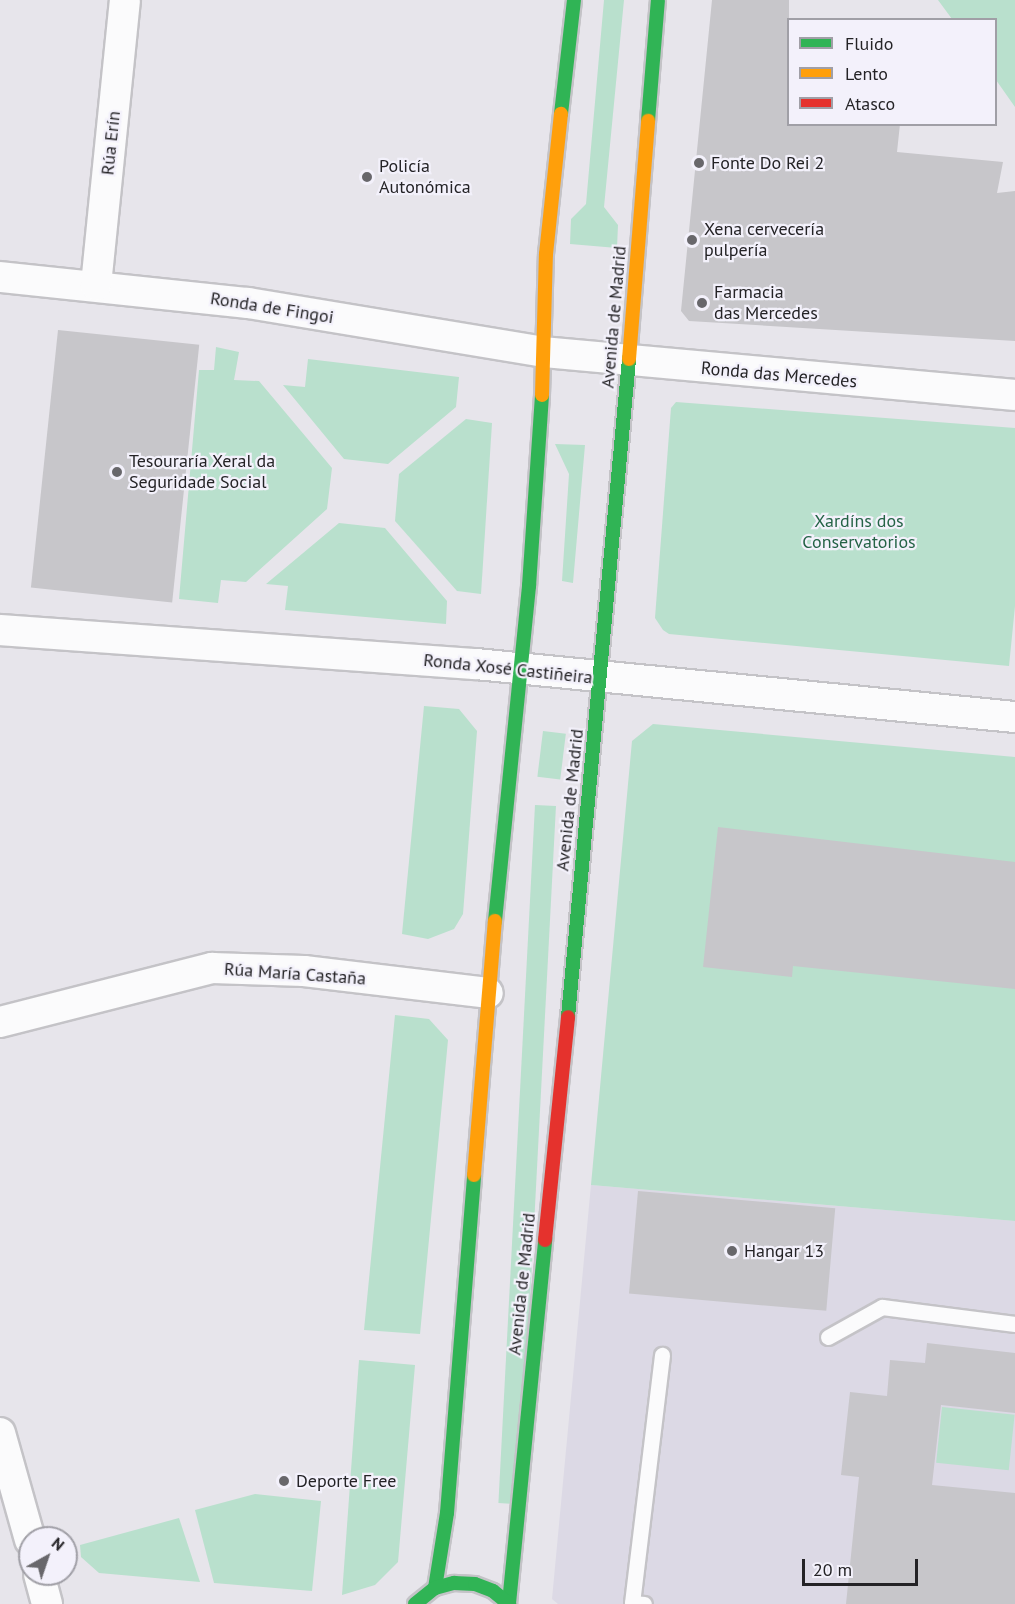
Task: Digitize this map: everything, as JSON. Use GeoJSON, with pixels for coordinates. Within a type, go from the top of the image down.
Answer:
{"type":"FeatureCollection","features":[{"type":"Feature","properties":{"kind":"street","name":"Rúa Erín"},"geometry":{"type":"LineString","coordinates":[[96,285],[125,0]]}},
{"type":"Feature","properties":{"kind":"street"},"geometry":{"type":"LineString","coordinates":[[435,1588],[447,1513],[488,993],[541,426],[546,254],[574,0]]}},
{"type":"Feature","properties":{"kind":"street","name":"Avenida de Madrid"},"geometry":{"type":"LineString","coordinates":[[509,1604],[602,678],[658,0]]}},
{"type":"Feature","properties":{"kind":"street","name":"Ronda de Fingoi"},"geometry":{"type":"LineString","coordinates":[[0,277],[96,285],[248,303],[543,352]]}},
{"type":"Feature","properties":{"kind":"street","name":"Ronda das Mercedes"},"geometry":{"type":"LineString","coordinates":[[543,352],[1015,395]]}},
{"type":"Feature","properties":{"kind":"street","name":"Ronda Xosé Castiñeira"},"geometry":{"type":"LineString","coordinates":[[0,630],[519,669],[1015,717]]}},
{"type":"Feature","properties":{"kind":"street","name":"Rúa María Castaña"},"geometry":{"type":"LineString","coordinates":[[0,1022],[212,968],[304,971],[488,993]]}},
{"type":"Feature","properties":{"kind":"street"},"geometry":{"type":"LineString","coordinates":[[0,1433],[26,1526]]}},
{"type":"Feature","properties":{"kind":"street"},"geometry":{"type":"LineString","coordinates":[[414,1604],[435,1588],[454,1583],[475,1584],[509,1604]]}},
{"type":"Feature","properties":{"kind":"street"},"geometry":{"type":"LineString","coordinates":[[42,1586],[47,1604]]}},
{"type":"Feature","properties":{"kind":"lane"},"geometry":{"type":"LineString","coordinates":[[828,1337],[882,1307],[1015,1324]]}},
{"type":"Feature","properties":{"kind":"lane"},"geometry":{"type":"LineString","coordinates":[[644,1604],[632,1603],[662,1354]]}},
{"type":"Feature","properties":{"kind":"shaded area"},"geometry":{"type":"Polygon","coordinates":[[[591,1185],[1015,1221],[1015,1604],[558,1604],[552,1599],[591,1185]]]}},
{"type":"Feature","properties":{"kind":"green space"},"geometry":{"type":"Polygon","coordinates":[[[604,0],[624,0],[604,207],[618,225],[617,248],[570,244],[571,219],[586,204],[604,0]]]}},
{"type":"Feature","properties":{"kind":"green space"},"geometry":{"type":"Polygon","coordinates":[[[938,0],[1015,0],[1015,107],[997,81],[997,18],[951,18],[938,0]]]}},
{"type":"Feature","properties":{"kind":"green space"},"geometry":{"type":"Polygon","coordinates":[[[216,347],[239,352],[234,380],[259,381],[332,468],[327,509],[246,582],[221,580],[218,603],[179,599],[199,370],[214,370],[216,347]]]}},
{"type":"Feature","properties":{"kind":"green space"},"geometry":{"type":"Polygon","coordinates":[[[308,359],[459,377],[456,407],[388,464],[344,459],[283,385],[305,387],[308,359]]]}},
{"type":"Feature","properties":{"kind":"green space","name":"Xardíns dos Conservatorios"},"geometry":{"type":"Polygon","coordinates":[[[676,402],[1015,428],[1015,606],[1009,666],[669,634],[663,630],[655,618],[671,408],[676,402]]]}},
{"type":"Feature","properties":{"kind":"green space"},"geometry":{"type":"Polygon","coordinates":[[[466,419],[492,423],[481,594],[457,591],[395,521],[399,474],[466,419]]]}},
{"type":"Feature","properties":{"kind":"green space"},"geometry":{"type":"Polygon","coordinates":[[[555,444],[585,445],[573,583],[562,581],[569,474],[555,444]]]}},
{"type":"Feature","properties":{"kind":"green space"},"geometry":{"type":"Polygon","coordinates":[[[339,523],[385,528],[447,601],[446,624],[285,610],[288,586],[266,584],[339,523]]]}},
{"type":"Feature","properties":{"kind":"green space"},"geometry":{"type":"Polygon","coordinates":[[[424,706],[459,709],[477,731],[463,914],[454,929],[428,939],[402,934],[424,706]]]}},
{"type":"Feature","properties":{"kind":"green space"},"geometry":{"type":"Polygon","coordinates":[[[653,724],[1015,757],[1015,1221],[591,1185],[632,741],[653,724]]]}},
{"type":"Feature","properties":{"kind":"green space"},"geometry":{"type":"Polygon","coordinates":[[[543,731],[566,734],[560,779],[537,777],[543,731]]]}},
{"type":"Feature","properties":{"kind":"green space"},"geometry":{"type":"Polygon","coordinates":[[[535,805],[556,806],[519,1504],[498,1503],[535,805]]]}},
{"type":"Feature","properties":{"kind":"green space"},"geometry":{"type":"Polygon","coordinates":[[[395,1015],[429,1019],[448,1040],[420,1334],[364,1330],[395,1015]]]}},
{"type":"Feature","properties":{"kind":"green space"},"geometry":{"type":"Polygon","coordinates":[[[359,1360],[415,1365],[398,1562],[375,1585],[342,1595],[359,1360]]]}},
{"type":"Feature","properties":{"kind":"green space"},"geometry":{"type":"Polygon","coordinates":[[[942,1407],[1015,1415],[1009,1470],[936,1463],[942,1407]]]}},
{"type":"Feature","properties":{"kind":"green space"},"geometry":{"type":"Polygon","coordinates":[[[255,1494],[321,1501],[312,1591],[214,1583],[195,1510],[255,1494]]]}},
{"type":"Feature","properties":{"kind":"green space"},"geometry":{"type":"Polygon","coordinates":[[[179,1518],[200,1582],[99,1573],[81,1557],[80,1545],[179,1518]]]}},
{"type":"Feature","properties":{"kind":"building"},"geometry":{"type":"Polygon","coordinates":[[[712,0],[789,0],[787,126],[900,126],[897,152],[1003,162],[997,193],[1015,191],[1015,341],[689,321],[681,311],[712,0]]]}},
{"type":"Feature","properties":{"kind":"building","name":"Tesouraría Xeral da Seguridade Social"},"geometry":{"type":"Polygon","coordinates":[[[58,330],[199,345],[172,602],[31,588],[58,330]]]}},
{"type":"Feature","properties":{"kind":"building"},"geometry":{"type":"Polygon","coordinates":[[[718,827],[1015,862],[1015,989],[793,966],[792,977],[703,967],[718,827]]]}},
{"type":"Feature","properties":{"kind":"building","name":"Hangar 13"},"geometry":{"type":"Polygon","coordinates":[[[638,1191],[835,1208],[826,1311],[629,1294],[638,1191]]]}},
{"type":"Feature","properties":{"kind":"building"},"geometry":{"type":"Polygon","coordinates":[[[927,1343],[1015,1353],[1015,1413],[941,1405],[932,1485],[1015,1493],[1015,1604],[846,1604],[859,1477],[841,1475],[850,1392],[887,1396],[890,1360],[925,1363],[927,1343]]]}},
{"type":"Feature","properties":{"kind":"traffic: fast"},"geometry":{"type":"LineString","coordinates":[[561,114],[574,0]]}},
{"type":"Feature","properties":{"kind":"traffic: fast"},"geometry":{"type":"LineString","coordinates":[[648,121],[658,0]]}},
{"type":"Feature","properties":{"kind":"traffic: fast"},"geometry":{"type":"LineString","coordinates":[[568,1017],[629,359]]}},
{"type":"Feature","properties":{"kind":"traffic: fast"},"geometry":{"type":"LineString","coordinates":[[495,921],[529,586],[542,395]]}},
{"type":"Feature","properties":{"kind":"traffic: fast"},"geometry":{"type":"LineString","coordinates":[[435,1588],[447,1513],[474,1175]]}},
{"type":"Feature","properties":{"kind":"traffic: fast"},"geometry":{"type":"LineString","coordinates":[[509,1603],[545,1240]]}},
{"type":"Feature","properties":{"kind":"traffic: fast"},"geometry":{"type":"LineString","coordinates":[[415,1604],[435,1588],[454,1583],[475,1584],[493,1591],[509,1604]]}},
{"type":"Feature","properties":{"kind":"traffic: slow"},"geometry":{"type":"LineString","coordinates":[[542,395],[546,254],[561,114]]}},
{"type":"Feature","properties":{"kind":"traffic: slow"},"geometry":{"type":"LineString","coordinates":[[629,359],[648,121]]}},
{"type":"Feature","properties":{"kind":"traffic: slow"},"geometry":{"type":"LineString","coordinates":[[474,1175],[495,921]]}},
{"type":"Feature","properties":{"kind":"traffic: jam"},"geometry":{"type":"LineString","coordinates":[[545,1240],[568,1017]]}},
{"type":"Feature","properties":{"kind":"place","name":"Fonte Do Rei 2"},"geometry":{"type":"Point","coordinates":[699,163]}},
{"type":"Feature","properties":{"kind":"place","name":"Policía Autonómica"},"geometry":{"type":"Point","coordinates":[367,177]}},
{"type":"Feature","properties":{"kind":"place","name":"Xena cervecería pulpería"},"geometry":{"type":"Point","coordinates":[692,240]}},
{"type":"Feature","properties":{"kind":"place","name":"Farmacia das Mercedes"},"geometry":{"type":"Point","coordinates":[702,303]}},
{"type":"Feature","properties":{"kind":"place","name":"Tesouraría Xeral da Seguridade Social"},"geometry":{"type":"Point","coordinates":[117,472]}},
{"type":"Feature","properties":{"kind":"place","name":"Hangar 13"},"geometry":{"type":"Point","coordinates":[732,1251]}},
{"type":"Feature","properties":{"kind":"place","name":"Deporte Free"},"geometry":{"type":"Point","coordinates":[284,1481]}}]}
